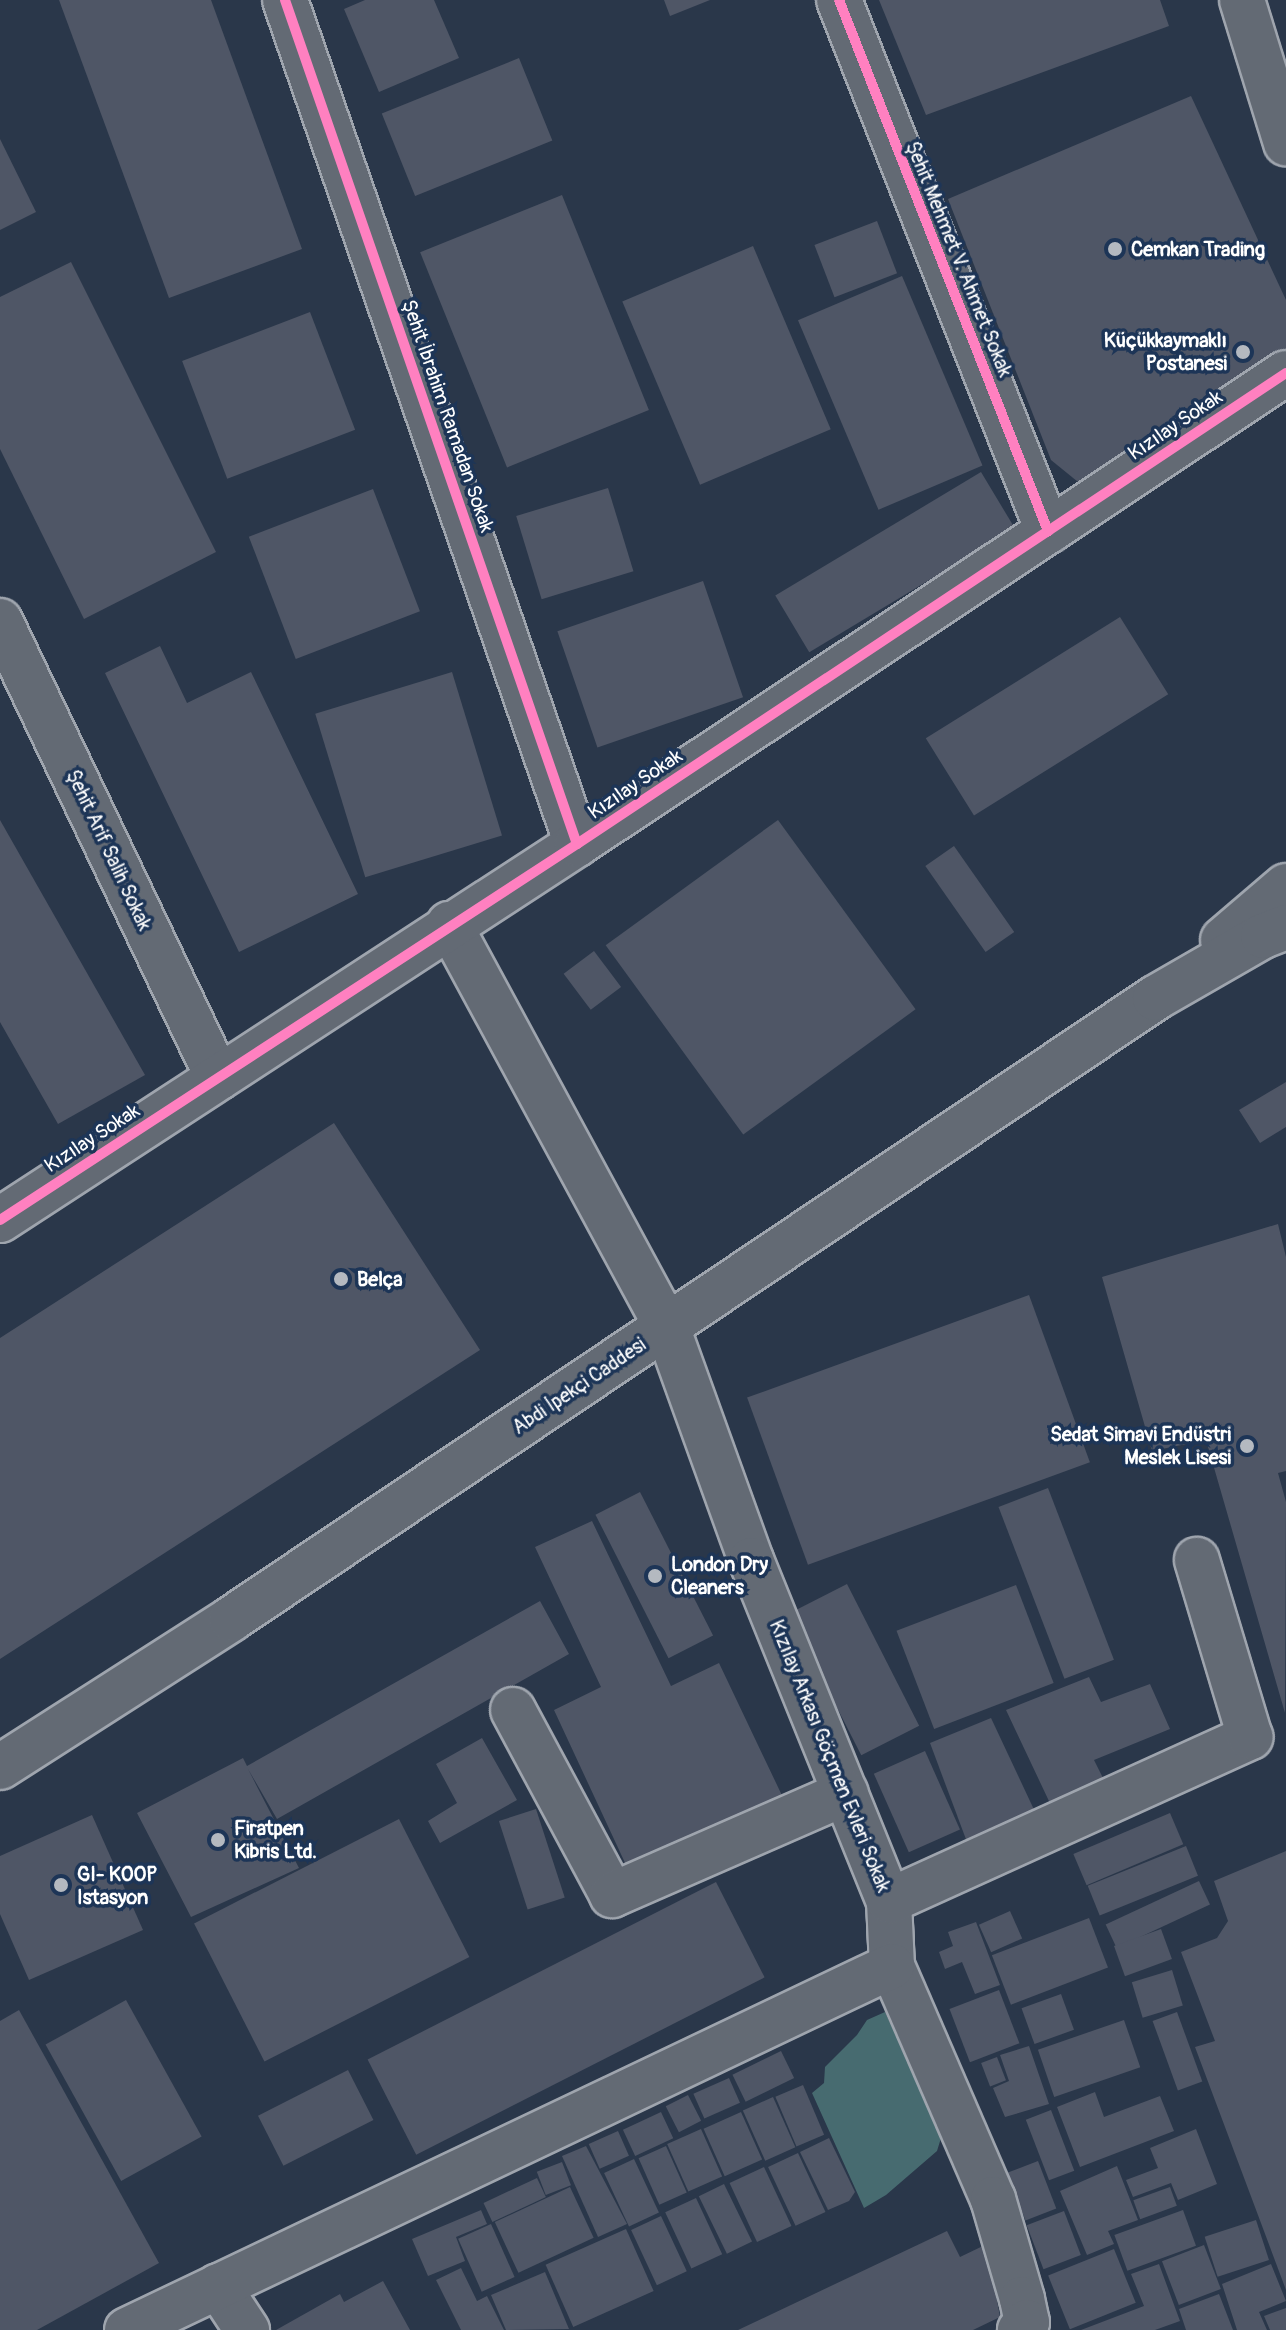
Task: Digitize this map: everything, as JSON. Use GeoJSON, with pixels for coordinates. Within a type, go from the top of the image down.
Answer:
{"type":"FeatureCollection","features":[{"type":"Feature","properties":{"kind":"street","name":"Şehit İbrahim Ramadan Sokak"},"geometry":{"type":"LineString","coordinates":[[285,0],[577,844]]}},
{"type":"Feature","properties":{"kind":"street","name":"Şehit Mehmet V. Ahmet Sokak"},"geometry":{"type":"LineString","coordinates":[[839,0],[1048,531]]}},
{"type":"Feature","properties":{"kind":"street"},"geometry":{"type":"LineString","coordinates":[[1242,0],[1286,143]]}},
{"type":"Feature","properties":{"kind":"street","name":"Kızılay Sokak"},"geometry":{"type":"LineString","coordinates":[[0,1220],[449,924],[577,844],[1286,373]]}},
{"type":"Feature","properties":{"kind":"street","name":"Şehit Arif Salih Sokak"},"geometry":{"type":"LineString","coordinates":[[2,630],[218,1078]]}},
{"type":"Feature","properties":{"kind":"street","name":"Abdi İpekçi Caddesi"},"geometry":{"type":"LineString","coordinates":[[1155,998],[1286,886]]}},
{"type":"Feature","properties":{"kind":"street","name":"Kızılay Arkası Göçmen Evleri Sokak"},"geometry":{"type":"LineString","coordinates":[[449,924],[667,1327],[756,1573],[889,1901],[892,1966],[993,2199],[1013,2258],[1023,2326]]}},
{"type":"Feature","properties":{"kind":"street","name":"Abdi İpekçi Caddesi"},"geometry":{"type":"LineString","coordinates":[[0,1767],[231,1619],[1155,998],[1263,936],[1286,927]]}},
{"type":"Feature","properties":{"kind":"street"},"geometry":{"type":"LineString","coordinates":[[889,1901],[1250,1737],[1197,1560]]}},
{"type":"Feature","properties":{"kind":"street"},"geometry":{"type":"LineString","coordinates":[[513,1710],[612,1895],[846,1793]]}},
{"type":"Feature","properties":{"kind":"street"},"geometry":{"type":"LineString","coordinates":[[127,2330],[892,1966]]}},
{"type":"Feature","properties":{"kind":"street"},"geometry":{"type":"LineString","coordinates":[[218,2286],[247,2330]]}},
{"type":"Feature","properties":{"kind":"green space"},"geometry":{"type":"Polygon","coordinates":[[[885,2012],[937,2121],[941,2138],[937,2151],[886,2195],[864,2208],[812,2093],[824,2083],[825,2067],[857,2035],[867,2020],[885,2012]]]}},
{"type":"Feature","properties":{"kind":"building"},"geometry":{"type":"Polygon","coordinates":[[[59,0],[211,0],[302,249],[169,298],[59,0]]]}},
{"type":"Feature","properties":{"kind":"building"},"geometry":{"type":"Polygon","coordinates":[[[365,0],[434,0],[459,58],[379,92],[344,9],[365,0]]]}},
{"type":"Feature","properties":{"kind":"building"},"geometry":{"type":"Polygon","coordinates":[[[664,0],[710,0],[670,16],[664,0]]]}},
{"type":"Feature","properties":{"kind":"building"},"geometry":{"type":"Polygon","coordinates":[[[879,0],[1160,0],[1169,26],[926,115],[879,0]]]}},
{"type":"Feature","properties":{"kind":"building"},"geometry":{"type":"Polygon","coordinates":[[[519,58],[552,141],[415,196],[382,113],[519,58]]]}},
{"type":"Feature","properties":{"kind":"building","name":"Cemkan Trading"},"geometry":{"type":"Polygon","coordinates":[[[1191,96],[1286,300],[1286,353],[1083,486],[1051,460],[948,199],[1191,96]]]}},
{"type":"Feature","properties":{"kind":"building"},"geometry":{"type":"Polygon","coordinates":[[[0,139],[36,212],[0,230],[0,139]]]}},
{"type":"Feature","properties":{"kind":"building"},"geometry":{"type":"Polygon","coordinates":[[[562,195],[649,410],[507,467],[420,252],[562,195]]]}},
{"type":"Feature","properties":{"kind":"building"},"geometry":{"type":"Polygon","coordinates":[[[877,221],[897,273],[835,297],[814,245],[877,221]]]}},
{"type":"Feature","properties":{"kind":"building"},"geometry":{"type":"Polygon","coordinates":[[[753,246],[831,429],[700,485],[622,301],[753,246]]]}},
{"type":"Feature","properties":{"kind":"building"},"geometry":{"type":"Polygon","coordinates":[[[71,262],[216,552],[84,619],[0,449],[0,297],[71,262]]]}},
{"type":"Feature","properties":{"kind":"building"},"geometry":{"type":"Polygon","coordinates":[[[902,276],[982,466],[878,510],[798,320],[902,276]]]}},
{"type":"Feature","properties":{"kind":"building"},"geometry":{"type":"Polygon","coordinates":[[[310,312],[355,430],[227,479],[182,361],[310,312]]]}},
{"type":"Feature","properties":{"kind":"building"},"geometry":{"type":"Polygon","coordinates":[[[981,472],[1015,529],[809,652],[775,596],[981,472]]]}},
{"type":"Feature","properties":{"kind":"building"},"geometry":{"type":"Polygon","coordinates":[[[608,488],[633,571],[542,599],[516,516],[608,488]]]}},
{"type":"Feature","properties":{"kind":"building"},"geometry":{"type":"Polygon","coordinates":[[[373,489],[420,611],[296,659],[249,537],[373,489]]]}},
{"type":"Feature","properties":{"kind":"building"},"geometry":{"type":"Polygon","coordinates":[[[703,581],[743,697],[597,747],[557,631],[703,581]]]}},
{"type":"Feature","properties":{"kind":"building"},"geometry":{"type":"Polygon","coordinates":[[[1120,617],[1168,694],[974,816],[926,738],[1120,617]]]}},
{"type":"Feature","properties":{"kind":"building"},"geometry":{"type":"Polygon","coordinates":[[[160,646],[187,703],[251,672],[358,894],[239,952],[105,673],[160,646]]]}},
{"type":"Feature","properties":{"kind":"building"},"geometry":{"type":"Polygon","coordinates":[[[452,672],[502,836],[365,877],[315,714],[452,672]]]}},
{"type":"Feature","properties":{"kind":"building"},"geometry":{"type":"Polygon","coordinates":[[[0,820],[145,1075],[58,1124],[0,1022],[0,820]]]}},
{"type":"Feature","properties":{"kind":"building"},"geometry":{"type":"Polygon","coordinates":[[[778,820],[916,1009],[743,1135],[606,945],[778,820]]]}},
{"type":"Feature","properties":{"kind":"building"},"geometry":{"type":"Polygon","coordinates":[[[954,846],[1014,932],[986,952],[925,866],[954,846]]]}},
{"type":"Feature","properties":{"kind":"building"},"geometry":{"type":"Polygon","coordinates":[[[594,951],[621,987],[591,1010],[564,974],[594,951]]]}},
{"type":"Feature","properties":{"kind":"building"},"geometry":{"type":"Polygon","coordinates":[[[1286,1082],[1286,1127],[1260,1143],[1239,1110],[1286,1082]]]}},
{"type":"Feature","properties":{"kind":"building"},"geometry":{"type":"Polygon","coordinates":[[[334,1123],[480,1350],[0,1659],[0,1338],[334,1123]]]}},
{"type":"Feature","properties":{"kind":"building","name":"Sedat Simavi Endüstri Meslek Lisesi"},"geometry":{"type":"Polygon","coordinates":[[[1278,1224],[1286,1257],[1286,1471],[1278,1473],[1286,1502],[1285,1713],[1206,1440],[1152,1451],[1102,1277],[1278,1224]]]}},
{"type":"Feature","properties":{"kind":"building"},"geometry":{"type":"Polygon","coordinates":[[[1029,1295],[1090,1462],[808,1565],[747,1398],[1029,1295]]]}},
{"type":"Feature","properties":{"kind":"building"},"geometry":{"type":"Polygon","coordinates":[[[1048,1488],[1114,1660],[1064,1679],[999,1507],[1048,1488]]]}},
{"type":"Feature","properties":{"kind":"building","name":"London Dry Cleaners"},"geometry":{"type":"Polygon","coordinates":[[[640,1492],[713,1635],[669,1658],[595,1515],[640,1492]]]}},
{"type":"Feature","properties":{"kind":"building"},"geometry":{"type":"Polygon","coordinates":[[[592,1521],[671,1686],[719,1663],[787,1806],[633,1880],[554,1710],[601,1687],[535,1547],[592,1521]]]}},
{"type":"Feature","properties":{"kind":"building"},"geometry":{"type":"Polygon","coordinates":[[[847,1584],[919,1726],[861,1755],[789,1614],[847,1584]]]}},
{"type":"Feature","properties":{"kind":"building"},"geometry":{"type":"Polygon","coordinates":[[[1016,1585],[1054,1683],[934,1729],[897,1631],[1016,1585]]]}},
{"type":"Feature","properties":{"kind":"building"},"geometry":{"type":"Polygon","coordinates":[[[540,1601],[569,1654],[277,1819],[248,1769],[299,1868],[191,1917],[137,1813],[243,1758],[247,1766],[540,1601]]]}},
{"type":"Feature","properties":{"kind":"building"},"geometry":{"type":"Polygon","coordinates":[[[1089,1677],[1101,1702],[1150,1684],[1170,1729],[1094,1760],[1109,1790],[1056,1816],[1006,1710],[1089,1677]]]}},
{"type":"Feature","properties":{"kind":"building"},"geometry":{"type":"Polygon","coordinates":[[[991,1718],[1037,1816],[970,1850],[930,1743],[991,1718]]]}},
{"type":"Feature","properties":{"kind":"building"},"geometry":{"type":"Polygon","coordinates":[[[482,1738],[517,1800],[440,1843],[428,1821],[457,1803],[436,1764],[482,1738]]]}},
{"type":"Feature","properties":{"kind":"building"},"geometry":{"type":"Polygon","coordinates":[[[925,1751],[960,1830],[909,1852],[874,1774],[925,1751]]]}},
{"type":"Feature","properties":{"kind":"building"},"geometry":{"type":"Polygon","coordinates":[[[536,1809],[565,1897],[528,1909],[499,1821],[536,1809]]]}},
{"type":"Feature","properties":{"kind":"building"},"geometry":{"type":"Polygon","coordinates":[[[1170,1813],[1183,1844],[1087,1885],[1073,1854],[1170,1813]]]}},
{"type":"Feature","properties":{"kind":"building","name":"GI- KOOP Istasyon"},"geometry":{"type":"Polygon","coordinates":[[[92,1815],[143,1930],[29,1980],[0,1914],[0,1856],[92,1815]]]}},
{"type":"Feature","properties":{"kind":"building"},"geometry":{"type":"Polygon","coordinates":[[[399,1819],[469,1957],[264,2062],[194,1923],[399,1819]]]}},
{"type":"Feature","properties":{"kind":"building"},"geometry":{"type":"Polygon","coordinates":[[[1186,1846],[1198,1876],[1100,1915],[1088,1886],[1186,1846]]]}},
{"type":"Feature","properties":{"kind":"building"},"geometry":{"type":"Polygon","coordinates":[[[1286,1851],[1286,2290],[1195,2047],[1215,2041],[1181,1952],[1217,1938],[1228,1921],[1214,1881],[1286,1851]]]}},
{"type":"Feature","properties":{"kind":"building"},"geometry":{"type":"Polygon","coordinates":[[[1199,1881],[1210,1905],[1117,1948],[1106,1925],[1199,1881]]]}},
{"type":"Feature","properties":{"kind":"building"},"geometry":{"type":"Polygon","coordinates":[[[716,1882],[765,1977],[416,2155],[368,2060],[716,1882]]]}},
{"type":"Feature","properties":{"kind":"building"},"geometry":{"type":"Polygon","coordinates":[[[1010,1911],[1022,1938],[991,1952],[979,1925],[1010,1911]]]}},
{"type":"Feature","properties":{"kind":"building"},"geometry":{"type":"Polygon","coordinates":[[[1089,1918],[1108,1967],[1011,2005],[992,1955],[1089,1918]]]}},
{"type":"Feature","properties":{"kind":"building"},"geometry":{"type":"Polygon","coordinates":[[[976,1922],[1000,1985],[975,1994],[962,1962],[945,1969],[939,1952],[953,1946],[948,1932],[976,1922]]]}},
{"type":"Feature","properties":{"kind":"building"},"geometry":{"type":"Polygon","coordinates":[[[1161,1929],[1172,1959],[1125,1976],[1114,1946],[1161,1929]]]}},
{"type":"Feature","properties":{"kind":"building"},"geometry":{"type":"Polygon","coordinates":[[[1172,1970],[1183,2005],[1143,2018],[1132,1982],[1172,1970]]]}},
{"type":"Feature","properties":{"kind":"building"},"geometry":{"type":"Polygon","coordinates":[[[999,1990],[1019,2043],[970,2062],[950,2009],[999,1990]]]}},
{"type":"Feature","properties":{"kind":"building"},"geometry":{"type":"Polygon","coordinates":[[[1061,1994],[1074,2030],[1035,2044],[1022,2008],[1061,1994]]]}},
{"type":"Feature","properties":{"kind":"building"},"geometry":{"type":"Polygon","coordinates":[[[126,2000],[202,2136],[121,2181],[46,2045],[126,2000]]]}},
{"type":"Feature","properties":{"kind":"building"},"geometry":{"type":"Polygon","coordinates":[[[19,2010],[159,2263],[37,2330],[0,2330],[0,2021],[19,2010]]]}},
{"type":"Feature","properties":{"kind":"building"},"geometry":{"type":"Polygon","coordinates":[[[1177,2012],[1202,2082],[1178,2090],[1153,2021],[1177,2012]]]}},
{"type":"Feature","properties":{"kind":"building"},"geometry":{"type":"Polygon","coordinates":[[[1124,2020],[1140,2067],[1054,2097],[1038,2050],[1124,2020]]]}},
{"type":"Feature","properties":{"kind":"building"},"geometry":{"type":"Polygon","coordinates":[[[1029,2046],[1049,2104],[1005,2117],[993,2088],[1009,2081],[1000,2055],[1029,2046]]]}},
{"type":"Feature","properties":{"kind":"building"},"geometry":{"type":"Polygon","coordinates":[[[781,2051],[794,2078],[746,2102],[732,2075],[781,2051]]]}},
{"type":"Feature","properties":{"kind":"building"},"geometry":{"type":"Polygon","coordinates":[[[997,2057],[1006,2080],[990,2086],[981,2063],[997,2057]]]}},
{"type":"Feature","properties":{"kind":"building"},"geometry":{"type":"Polygon","coordinates":[[[348,2070],[373,2120],[283,2166],[258,2116],[348,2070]]]}},
{"type":"Feature","properties":{"kind":"building"},"geometry":{"type":"Polygon","coordinates":[[[729,2078],[740,2103],[704,2119],[693,2094],[729,2078]]]}},
{"type":"Feature","properties":{"kind":"building"},"geometry":{"type":"Polygon","coordinates":[[[803,2085],[824,2135],[796,2146],[775,2097],[803,2085]]]}},
{"type":"Feature","properties":{"kind":"building"},"geometry":{"type":"Polygon","coordinates":[[[1095,2092],[1104,2117],[1160,2096],[1174,2131],[1080,2167],[1057,2107],[1095,2092]]]}},
{"type":"Feature","properties":{"kind":"building"},"geometry":{"type":"Polygon","coordinates":[[[688,2095],[701,2121],[679,2132],[666,2106],[688,2095]]]}},
{"type":"Feature","properties":{"kind":"building"},"geometry":{"type":"Polygon","coordinates":[[[773,2097],[795,2147],[765,2161],[743,2110],[773,2097]]]}},
{"type":"Feature","properties":{"kind":"building"},"geometry":{"type":"Polygon","coordinates":[[[1051,2110],[1074,2171],[1049,2180],[1026,2120],[1051,2110]]]}},
{"type":"Feature","properties":{"kind":"building"},"geometry":{"type":"Polygon","coordinates":[[[661,2112],[673,2138],[635,2156],[623,2130],[661,2112]]]}},
{"type":"Feature","properties":{"kind":"building"},"geometry":{"type":"Polygon","coordinates":[[[741,2112],[762,2160],[725,2176],[704,2129],[741,2112]]]}},
{"type":"Feature","properties":{"kind":"building"},"geometry":{"type":"Polygon","coordinates":[[[701,2129],[722,2177],[688,2192],[667,2144],[701,2129]]]}},
{"type":"Feature","properties":{"kind":"building"},"geometry":{"type":"Polygon","coordinates":[[[1196,2129],[1217,2184],[1178,2200],[1171,2183],[1133,2197],[1126,2180],[1158,2168],[1150,2148],[1196,2129]]]}},
{"type":"Feature","properties":{"kind":"building"},"geometry":{"type":"Polygon","coordinates":[[[618,2131],[629,2156],[600,2169],[589,2144],[618,2131]]]}},
{"type":"Feature","properties":{"kind":"building"},"geometry":{"type":"Polygon","coordinates":[[[829,2138],[855,2192],[849,2201],[828,2210],[800,2152],[829,2138]]]}},
{"type":"Feature","properties":{"kind":"building"},"geometry":{"type":"Polygon","coordinates":[[[586,2146],[627,2224],[598,2237],[562,2156],[586,2146]]]}},
{"type":"Feature","properties":{"kind":"building"},"geometry":{"type":"Polygon","coordinates":[[[666,2146],[687,2193],[659,2205],[639,2158],[666,2146]]]}},
{"type":"Feature","properties":{"kind":"building"},"geometry":{"type":"Polygon","coordinates":[[[798,2153],[825,2212],[796,2226],[768,2167],[798,2153]]]}},
{"type":"Feature","properties":{"kind":"building"},"geometry":{"type":"Polygon","coordinates":[[[634,2159],[659,2212],[629,2226],[604,2173],[634,2159]]]}},
{"type":"Feature","properties":{"kind":"building"},"geometry":{"type":"Polygon","coordinates":[[[1038,2161],[1056,2209],[1025,2220],[1007,2173],[1038,2161]]]}},
{"type":"Feature","properties":{"kind":"building"},"geometry":{"type":"Polygon","coordinates":[[[562,2162],[571,2185],[546,2195],[537,2172],[562,2162]]]}},
{"type":"Feature","properties":{"kind":"building"},"geometry":{"type":"Polygon","coordinates":[[[1117,2166],[1138,2220],[1108,2231],[1114,2244],[1087,2255],[1060,2191],[1117,2166]]]}},
{"type":"Feature","properties":{"kind":"building"},"geometry":{"type":"Polygon","coordinates":[[[764,2167],[791,2226],[757,2242],[730,2183],[764,2167]]]}},
{"type":"Feature","properties":{"kind":"building"},"geometry":{"type":"Polygon","coordinates":[[[537,2178],[546,2197],[492,2222],[484,2203],[537,2178]]]}},
{"type":"Feature","properties":{"kind":"building"},"geometry":{"type":"Polygon","coordinates":[[[724,2184],[752,2242],[727,2254],[699,2196],[724,2184]]]}},
{"type":"Feature","properties":{"kind":"building"},"geometry":{"type":"Polygon","coordinates":[[[570,2187],[594,2238],[518,2273],[495,2222],[570,2187]]]}},
{"type":"Feature","properties":{"kind":"building"},"geometry":{"type":"Polygon","coordinates":[[[1170,2187],[1177,2206],[1140,2219],[1133,2200],[1170,2187]]]}},
{"type":"Feature","properties":{"kind":"building"},"geometry":{"type":"Polygon","coordinates":[[[696,2198],[722,2254],[691,2269],[665,2212],[696,2198]]]}},
{"type":"Feature","properties":{"kind":"building"},"geometry":{"type":"Polygon","coordinates":[[[481,2210],[487,2224],[456,2237],[465,2261],[428,2276],[412,2239],[481,2210]]]}},
{"type":"Feature","properties":{"kind":"building"},"geometry":{"type":"Polygon","coordinates":[[[1183,2210],[1196,2246],[1127,2271],[1114,2235],[1183,2210]]]}},
{"type":"Feature","properties":{"kind":"building"},"geometry":{"type":"Polygon","coordinates":[[[1064,2211],[1081,2255],[1044,2269],[1027,2225],[1064,2211]]]}},
{"type":"Feature","properties":{"kind":"building"},"geometry":{"type":"Polygon","coordinates":[[[661,2216],[687,2271],[657,2285],[631,2230],[661,2216]]]}},
{"type":"Feature","properties":{"kind":"building"},"geometry":{"type":"Polygon","coordinates":[[[1256,2220],[1269,2260],[1218,2277],[1205,2237],[1256,2220]]]}},
{"type":"Feature","properties":{"kind":"building"},"geometry":{"type":"Polygon","coordinates":[[[491,2224],[515,2277],[482,2292],[458,2239],[491,2224]]]}},
{"type":"Feature","properties":{"kind":"building"},"geometry":{"type":"Polygon","coordinates":[[[626,2229],[654,2291],[573,2327],[546,2265],[626,2229]]]}},
{"type":"Feature","properties":{"kind":"building"},"geometry":{"type":"Polygon","coordinates":[[[947,2231],[960,2257],[987,2244],[1000,2317],[973,2330],[738,2330],[947,2231]]]}},
{"type":"Feature","properties":{"kind":"building"},"geometry":{"type":"Polygon","coordinates":[[[1204,2245],[1221,2289],[1179,2305],[1162,2261],[1204,2245]]]}},
{"type":"Feature","properties":{"kind":"building"},"geometry":{"type":"Polygon","coordinates":[[[1114,2249],[1136,2303],[1070,2329],[1048,2276],[1114,2249]]]}},
{"type":"Feature","properties":{"kind":"building"},"geometry":{"type":"Polygon","coordinates":[[[1159,2264],[1180,2321],[1155,2330],[1081,2330],[1144,2306],[1131,2274],[1159,2264]]]}},
{"type":"Feature","properties":{"kind":"building"},"geometry":{"type":"Polygon","coordinates":[[[1271,2264],[1286,2301],[1259,2312],[1267,2330],[1237,2330],[1222,2284],[1271,2264]]]}},
{"type":"Feature","properties":{"kind":"building"},"geometry":{"type":"Polygon","coordinates":[[[461,2268],[477,2301],[487,2296],[504,2330],[461,2330],[436,2280],[461,2268]]]}},
{"type":"Feature","properties":{"kind":"building"},"geometry":{"type":"Polygon","coordinates":[[[545,2272],[569,2329],[506,2330],[491,2295],[545,2272]]]}},
{"type":"Feature","properties":{"kind":"building"},"geometry":{"type":"Polygon","coordinates":[[[383,2281],[410,2330],[276,2330],[340,2294],[344,2302],[383,2281]]]}},
{"type":"Feature","properties":{"kind":"building"},"geometry":{"type":"Polygon","coordinates":[[[1219,2294],[1233,2330],[1186,2330],[1179,2309],[1219,2294]]]}},
{"type":"Feature","properties":{"kind":"building"},"geometry":{"type":"Polygon","coordinates":[[[1286,2308],[1286,2330],[1270,2330],[1264,2316],[1286,2308]]]}},
{"type":"Feature","properties":{"kind":"cycle path"},"geometry":{"type":"LineString","coordinates":[[285,0],[577,844]]}},
{"type":"Feature","properties":{"kind":"cycle path"},"geometry":{"type":"LineString","coordinates":[[839,0],[1048,531]]}},
{"type":"Feature","properties":{"kind":"cycle path"},"geometry":{"type":"LineString","coordinates":[[0,1220],[577,844],[1286,373]]}},
{"type":"Feature","properties":{"kind":"place","name":"Cemkan Trading"},"geometry":{"type":"Point","coordinates":[1115,249]}},
{"type":"Feature","properties":{"kind":"place","name":"Küçükkaymaklı Postanesi"},"geometry":{"type":"Point","coordinates":[1243,352]}},
{"type":"Feature","properties":{"kind":"place","name":"Belça"},"geometry":{"type":"Point","coordinates":[341,1279]}},
{"type":"Feature","properties":{"kind":"place","name":"Sedat Simavi Endüstri Meslek Lisesi"},"geometry":{"type":"Point","coordinates":[1247,1446]}},
{"type":"Feature","properties":{"kind":"place","name":"London Dry Cleaners"},"geometry":{"type":"Point","coordinates":[655,1576]}},
{"type":"Feature","properties":{"kind":"place","name":"Firatpen Kibris Ltd."},"geometry":{"type":"Point","coordinates":[218,1840]}},
{"type":"Feature","properties":{"kind":"place","name":"GI- KOOP Istasyon"},"geometry":{"type":"Point","coordinates":[61,1885]}}]}
